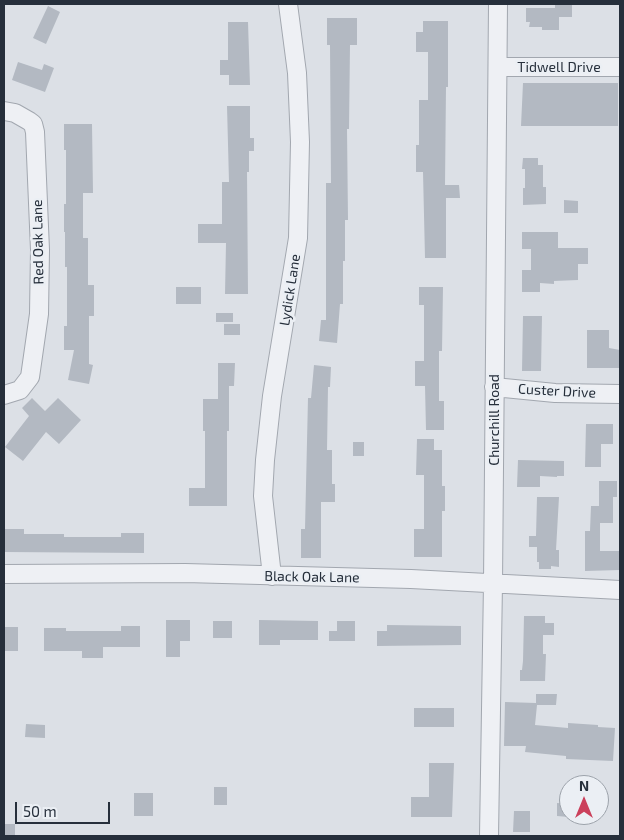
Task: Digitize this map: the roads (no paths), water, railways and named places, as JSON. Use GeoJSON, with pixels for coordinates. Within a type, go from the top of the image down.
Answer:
{"type":"FeatureCollection","features":[{"type":"Feature","properties":{"kind":"street","name":"Lydick Lane"},"geometry":{"type":"LineString","coordinates":[[272,576],[263,496],[265,460],[272,396],[298,238],[300,142],[297,73],[288,4]]}},
{"type":"Feature","properties":{"kind":"street","name":"Churchill Road"},"geometry":{"type":"LineString","coordinates":[[489,836],[498,4]]}},
{"type":"Feature","properties":{"kind":"street","name":"Tidwell Drive"},"geometry":{"type":"LineString","coordinates":[[498,68],[620,68]]}},
{"type":"Feature","properties":{"kind":"street","name":"Red Oak Lane"},"geometry":{"type":"LineString","coordinates":[[4,111],[15,113],[29,121],[33,124],[36,132],[40,250],[39,314],[30,377],[12,392]]}},
{"type":"Feature","properties":{"kind":"street","name":"Custer Drive"},"geometry":{"type":"LineString","coordinates":[[494,387],[555,393],[620,394]]}},
{"type":"Feature","properties":{"kind":"street","name":"Black Oak Lane"},"geometry":{"type":"LineString","coordinates":[[4,574],[185,573],[411,579],[620,590]]}}]}
